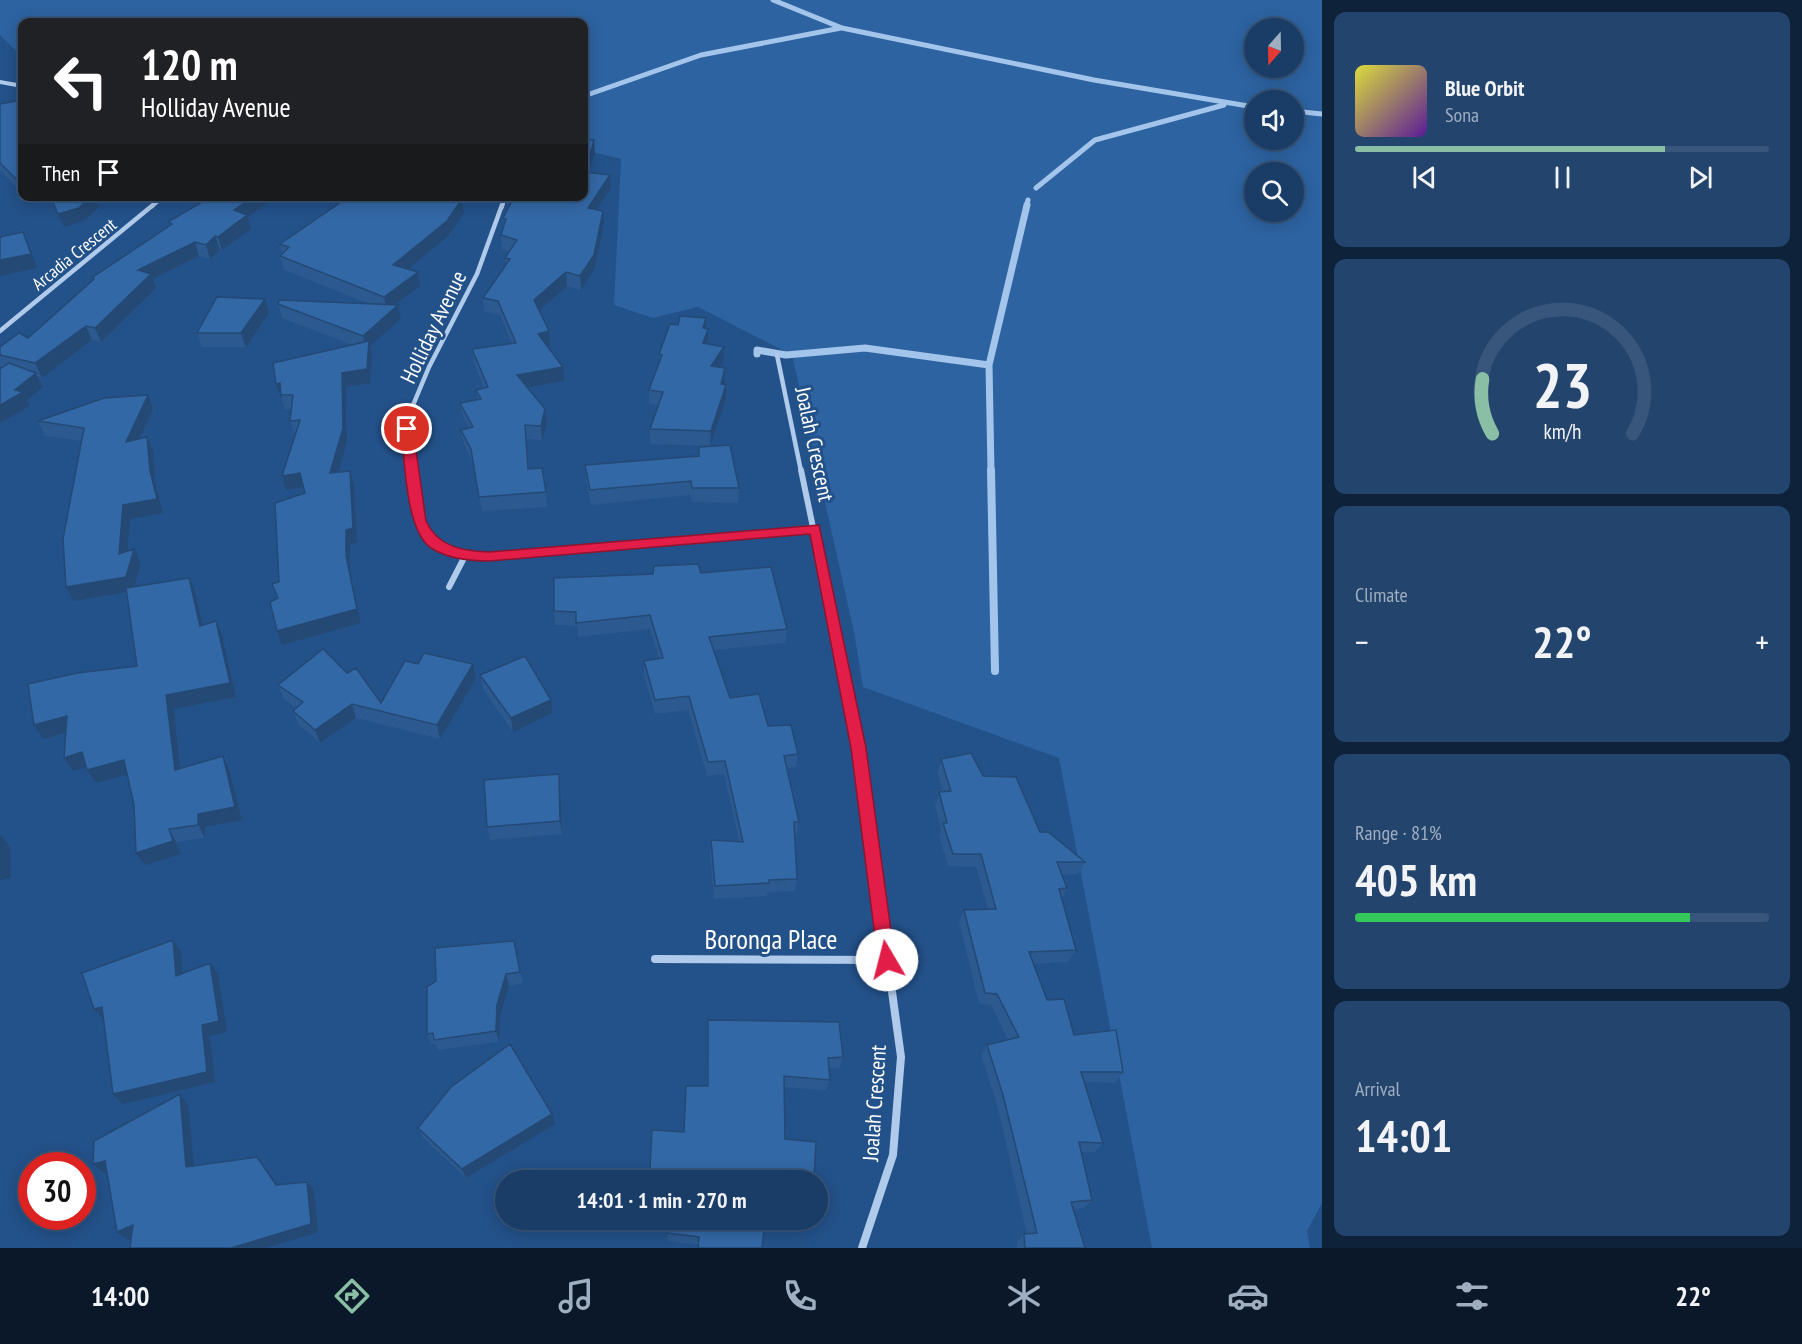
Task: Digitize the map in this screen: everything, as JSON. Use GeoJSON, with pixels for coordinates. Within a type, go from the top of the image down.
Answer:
{"type":"FeatureCollection","features":[{"type":"Feature","properties":{"kind":"street"},"geometry":{"type":"LineString","coordinates":[[0,82],[18,85]]}},
{"type":"Feature","properties":{"kind":"street","name":"Arcadia Crescent"},"geometry":{"type":"LineString","coordinates":[[0,331],[158,201]]}},
{"type":"Feature","properties":{"kind":"street","name":"Holliday Avenue"},"geometry":{"type":"LineString","coordinates":[[503,201],[490,244],[411,410],[407,429],[420,521],[426,534],[436,545],[465,556],[489,557],[815,529]]}},
{"type":"Feature","properties":{"kind":"street","name":"Joalah Crescent"},"geometry":{"type":"LineString","coordinates":[[777,355],[859,748],[901,1057],[893,1155],[862,1248]]}},
{"type":"Feature","properties":{"kind":"street"},"geometry":{"type":"LineString","coordinates":[[448,587],[465,556]]}},
{"type":"Feature","properties":{"kind":"street","name":"Boronga Place"},"geometry":{"type":"LineString","coordinates":[[655,959],[887,960]]}},
{"type":"Feature","properties":{"kind":"shaded area"},"geometry":{"type":"Polygon","coordinates":[[[0,0],[1322,0],[1322,1203],[1307,1231],[1310,1248],[1152,1248],[1059,758],[863,687],[854,632],[792,355],[698,307],[653,318],[614,305],[621,159],[588,151],[588,18],[18,18],[18,53],[0,35],[0,0]]]}},
{"type":"Feature","properties":{"kind":"building"},"geometry":{"type":"Polygon","coordinates":[[[18,101],[18,177],[15,178],[0,163],[0,104],[18,101]]]}},
{"type":"Feature","properties":{"kind":"building"},"geometry":{"type":"Polygon","coordinates":[[[588,139],[594,140],[588,161],[588,139]]]}},
{"type":"Feature","properties":{"kind":"building"},"geometry":{"type":"Polygon","coordinates":[[[588,172],[610,175],[588,208],[603,211],[594,255],[580,276],[566,272],[534,300],[549,331],[538,334],[563,367],[517,375],[545,409],[541,426],[525,425],[528,469],[542,468],[546,492],[479,497],[471,449],[461,430],[473,427],[460,403],[481,399],[476,390],[488,387],[472,349],[516,343],[498,301],[483,298],[510,259],[505,258],[517,240],[501,235],[506,219],[503,218],[512,201],[588,201],[588,172]]]}},
{"type":"Feature","properties":{"kind":"building"},"geometry":{"type":"Polygon","coordinates":[[[52,201],[86,201],[79,208],[58,214],[52,201]]]}},
{"type":"Feature","properties":{"kind":"building"},"geometry":{"type":"Polygon","coordinates":[[[204,201],[247,201],[234,210],[247,215],[218,237],[215,236],[206,245],[195,242],[138,270],[151,274],[95,328],[86,326],[35,363],[0,355],[0,347],[19,333],[28,338],[94,279],[93,277],[172,224],[168,222],[204,201]]]}},
{"type":"Feature","properties":{"kind":"building"},"geometry":{"type":"Polygon","coordinates":[[[343,201],[461,201],[447,221],[393,265],[418,272],[384,297],[280,256],[289,247],[280,244],[343,201]]]}},
{"type":"Feature","properties":{"kind":"building"},"geometry":{"type":"Polygon","coordinates":[[[23,232],[31,254],[0,260],[0,237],[23,232]]]}},
{"type":"Feature","properties":{"kind":"building"},"geometry":{"type":"Polygon","coordinates":[[[217,297],[265,299],[241,333],[197,333],[217,297]]]}},
{"type":"Feature","properties":{"kind":"building"},"geometry":{"type":"Polygon","coordinates":[[[279,300],[398,305],[363,336],[278,304],[279,300]]]}},
{"type":"Feature","properties":{"kind":"building"},"geometry":{"type":"Polygon","coordinates":[[[680,316],[706,318],[703,328],[708,329],[703,343],[724,347],[711,366],[725,368],[721,384],[726,385],[711,431],[650,429],[663,392],[649,390],[670,324],[678,325],[680,316]]]}},
{"type":"Feature","properties":{"kind":"building"},"geometry":{"type":"Polygon","coordinates":[[[369,341],[367,369],[342,373],[343,428],[330,473],[350,471],[353,528],[346,530],[346,556],[357,609],[277,631],[270,602],[278,598],[272,584],[279,582],[275,503],[305,493],[300,473],[282,476],[300,420],[290,421],[293,395],[281,395],[280,383],[276,384],[273,363],[369,341]]]}},
{"type":"Feature","properties":{"kind":"building"},"geometry":{"type":"Polygon","coordinates":[[[9,363],[36,373],[15,390],[23,392],[0,405],[0,369],[9,363]]]}},
{"type":"Feature","properties":{"kind":"building"},"geometry":{"type":"Polygon","coordinates":[[[148,395],[126,442],[147,437],[150,471],[157,499],[123,505],[119,554],[134,549],[126,577],[66,587],[63,539],[84,428],[38,421],[104,398],[148,395]]]}},
{"type":"Feature","properties":{"kind":"building"},"geometry":{"type":"Polygon","coordinates":[[[730,445],[739,488],[692,488],[691,481],[590,490],[585,465],[699,456],[699,447],[730,445]]]}},
{"type":"Feature","properties":{"kind":"building"},"geometry":{"type":"Polygon","coordinates":[[[698,564],[701,573],[771,567],[787,629],[709,637],[730,698],[759,694],[768,726],[791,725],[798,754],[784,756],[799,822],[794,822],[797,879],[715,886],[711,840],[743,842],[725,761],[708,762],[689,696],[655,700],[644,661],[663,658],[650,615],[576,623],[576,612],[554,611],[554,578],[653,574],[654,566],[698,564]]]}},
{"type":"Feature","properties":{"kind":"building"},"geometry":{"type":"Polygon","coordinates":[[[189,578],[200,626],[216,621],[230,683],[166,695],[175,770],[223,756],[235,807],[198,814],[198,825],[169,829],[173,841],[136,853],[134,805],[124,760],[87,770],[82,752],[64,758],[67,716],[34,725],[28,684],[77,673],[137,666],[126,588],[189,578]]]}},
{"type":"Feature","properties":{"kind":"building"},"geometry":{"type":"Polygon","coordinates":[[[323,649],[347,673],[356,668],[381,703],[405,661],[418,664],[424,653],[473,664],[437,725],[352,704],[315,730],[293,711],[303,702],[278,685],[323,649]]]}},
{"type":"Feature","properties":{"kind":"building"},"geometry":{"type":"Polygon","coordinates":[[[525,656],[551,700],[511,718],[480,675],[525,656]]]}},
{"type":"Feature","properties":{"kind":"building"},"geometry":{"type":"Polygon","coordinates":[[[971,753],[983,776],[1016,777],[1040,832],[1048,832],[1085,862],[1057,862],[1067,888],[1059,889],[1076,950],[1029,952],[1047,1000],[1064,999],[1074,1035],[1116,1030],[1123,1072],[1081,1072],[1103,1143],[1079,1142],[1092,1200],[1071,1202],[1085,1248],[1025,1248],[1024,1234],[1037,1233],[1003,1095],[987,1045],[1019,1037],[997,994],[985,993],[964,910],[996,909],[981,854],[953,854],[943,823],[947,823],[939,792],[951,791],[941,759],[971,753]]]}},
{"type":"Feature","properties":{"kind":"building"},"geometry":{"type":"Polygon","coordinates":[[[559,774],[560,821],[487,827],[484,780],[559,774]]]}},
{"type":"Feature","properties":{"kind":"building"},"geometry":{"type":"Polygon","coordinates":[[[173,940],[176,976],[210,963],[219,1021],[202,1025],[207,1072],[113,1094],[102,1007],[94,1009],[82,973],[173,940]]]}},
{"type":"Feature","properties":{"kind":"building"},"geometry":{"type":"Polygon","coordinates":[[[514,941],[520,972],[506,974],[497,1005],[496,1031],[434,1040],[433,1033],[427,1034],[427,987],[436,981],[435,948],[514,941]]]}},
{"type":"Feature","properties":{"kind":"building"},"geometry":{"type":"Polygon","coordinates":[[[708,1020],[839,1022],[843,1057],[828,1058],[830,1080],[784,1076],[785,1139],[816,1142],[814,1170],[650,1170],[652,1130],[684,1132],[686,1086],[708,1086],[708,1020]]]}},
{"type":"Feature","properties":{"kind":"building"},"geometry":{"type":"Polygon","coordinates":[[[510,1044],[552,1114],[462,1169],[418,1128],[451,1087],[510,1044]]]}},
{"type":"Feature","properties":{"kind":"building"},"geometry":{"type":"Polygon","coordinates":[[[180,1094],[186,1167],[257,1157],[276,1185],[307,1182],[311,1224],[231,1248],[130,1248],[133,1225],[117,1232],[105,1161],[96,1163],[94,1141],[180,1094]]]}},
{"type":"Feature","properties":{"kind":"building"},"geometry":{"type":"Polygon","coordinates":[[[668,1230],[764,1230],[762,1248],[698,1248],[699,1237],[668,1233],[668,1230]]]}},
{"type":"Feature","properties":{"kind":"waterway"},"geometry":{"type":"LineString","coordinates":[[773,0],[842,28],[1094,80],[1244,105]]}},
{"type":"Feature","properties":{"kind":"waterway"},"geometry":{"type":"LineString","coordinates":[[588,95],[701,55],[841,28]]}},
{"type":"Feature","properties":{"kind":"waterway"},"geometry":{"type":"LineString","coordinates":[[1036,188],[1095,140],[1224,105]]}},
{"type":"Feature","properties":{"kind":"waterway"},"geometry":{"type":"LineString","coordinates":[[1304,112],[1322,114]]}},
{"type":"Feature","properties":{"kind":"waterway"},"geometry":{"type":"LineString","coordinates":[[1026,207],[1028,200]]}},
{"type":"Feature","properties":{"kind":"waterway"},"geometry":{"type":"LineString","coordinates":[[989,365],[1027,205]]}},
{"type":"Feature","properties":{"kind":"waterway"},"geometry":{"type":"LineString","coordinates":[[757,354],[757,350],[786,355],[865,348],[989,365]]}},
{"type":"Feature","properties":{"kind":"waterway"},"geometry":{"type":"LineString","coordinates":[[989,365],[991,471]]}},
{"type":"Feature","properties":{"kind":"waterway"},"geometry":{"type":"LineString","coordinates":[[991,470],[995,671]]}},
{"type":"Feature","properties":{"kind":"route"},"geometry":{"type":"LineString","coordinates":[[407,429],[407,443],[420,521],[426,534],[436,545],[465,556],[489,557],[815,529],[859,748],[887,960]]}}]}
